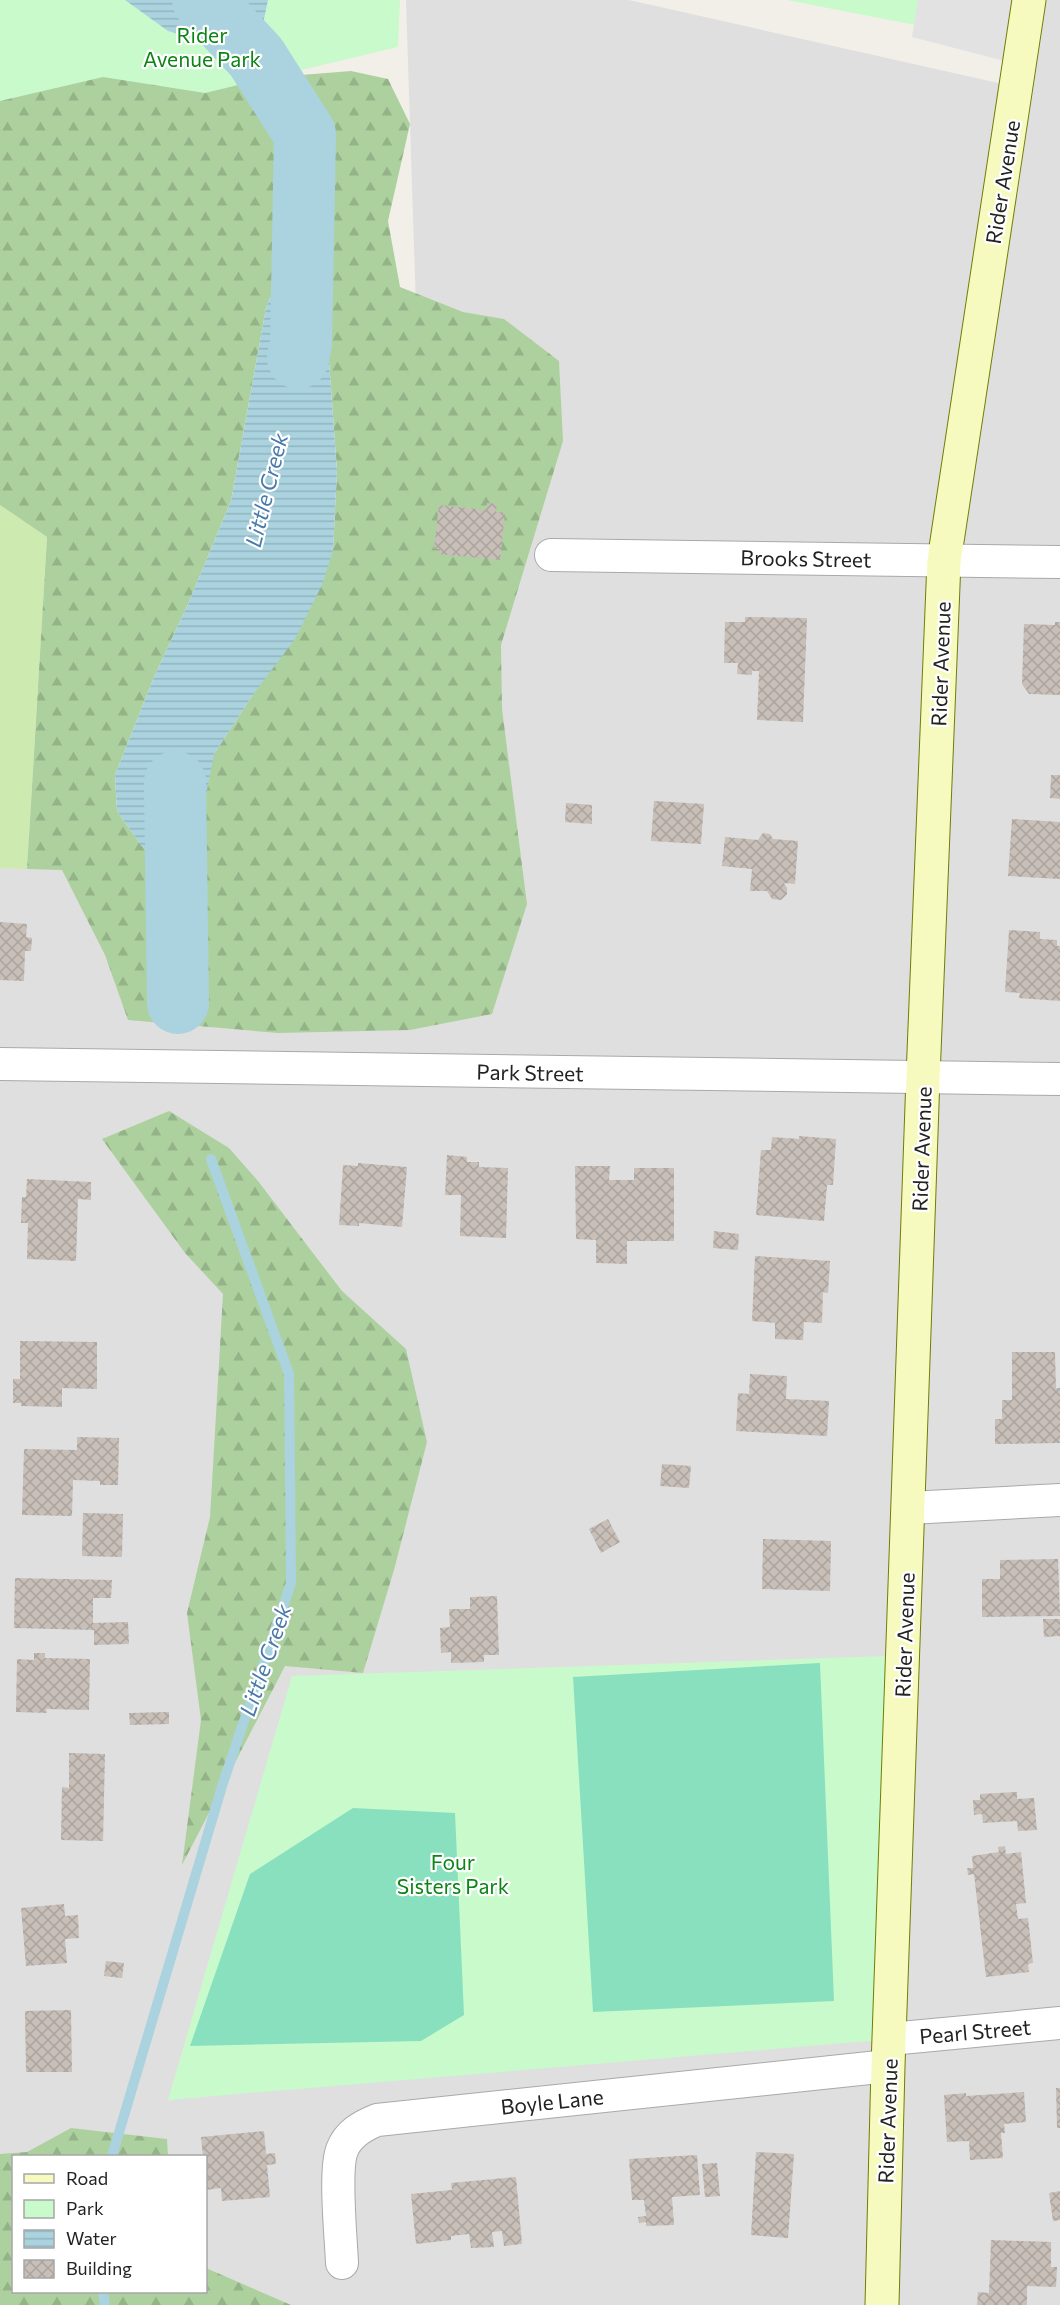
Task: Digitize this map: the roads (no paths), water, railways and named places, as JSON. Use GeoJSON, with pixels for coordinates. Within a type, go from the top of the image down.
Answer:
{"type":"FeatureCollection","features":[{"type":"Feature","properties":{"kind":"street","name":"Rider Avenue"},"geometry":{"type":"LineString","coordinates":[[882,2305],[923,1077],[944,561],[1029,0]]}},
{"type":"Feature","properties":{"kind":"street","name":"Brooks Street"},"geometry":{"type":"LineString","coordinates":[[551,555],[1060,562]]}},
{"type":"Feature","properties":{"kind":"street","name":"Park Street"},"geometry":{"type":"LineString","coordinates":[[0,1064],[1060,1079]]}},
{"type":"Feature","properties":{"kind":"street"},"geometry":{"type":"LineString","coordinates":[[909,1508],[1060,1500]]}},
{"type":"Feature","properties":{"kind":"street","name":"Pearl Street"},"geometry":{"type":"LineString","coordinates":[[889,2052],[1060,2023]]}},
{"type":"Feature","properties":{"kind":"street","name":"Boyle Lane"},"geometry":{"type":"LineString","coordinates":[[342,2263],[339,2178],[341,2151],[360,2127],[377,2120],[889,2052]]}},
{"type":"Feature","properties":{"kind":"water"},"geometry":{"type":"Polygon","coordinates":[[[125,0],[268,0],[256,57],[168,31],[125,0]]]}},
{"type":"Feature","properties":{"kind":"water"},"geometry":{"type":"Polygon","coordinates":[[[285,259],[324,292],[337,471],[333,550],[322,585],[295,639],[252,696],[214,754],[192,867],[160,868],[117,811],[115,775],[154,677],[188,604],[231,501],[266,308],[285,259]]]}},
{"type":"Feature","properties":{"kind":"waterway","name":"Little Creek"},"geometry":{"type":"LineString","coordinates":[[203,0],[256,57],[305,134],[301,344],[298,358]]}},
{"type":"Feature","properties":{"kind":"waterway","name":"Little Creek"},"geometry":{"type":"LineString","coordinates":[[175,782],[178,1003]]}},
{"type":"Feature","properties":{"kind":"waterway","name":"Little Creek"},"geometry":{"type":"LineString","coordinates":[[112,2155],[223,1783],[291,1583],[289,1374],[211,1159]]}},
{"type":"Feature","properties":{"kind":"waterway","name":"Little Creek"},"geometry":{"type":"LineString","coordinates":[[103,2293],[105,2305]]}},
{"type":"Feature","properties":{"kind":"park label","name":"Rider Avenue Park"},"geometry":{"type":"Point","coordinates":[202,46]}},
{"type":"Feature","properties":{"kind":"park label","name":"Four Sisters Park"},"geometry":{"type":"Point","coordinates":[453,1873]}}]}
